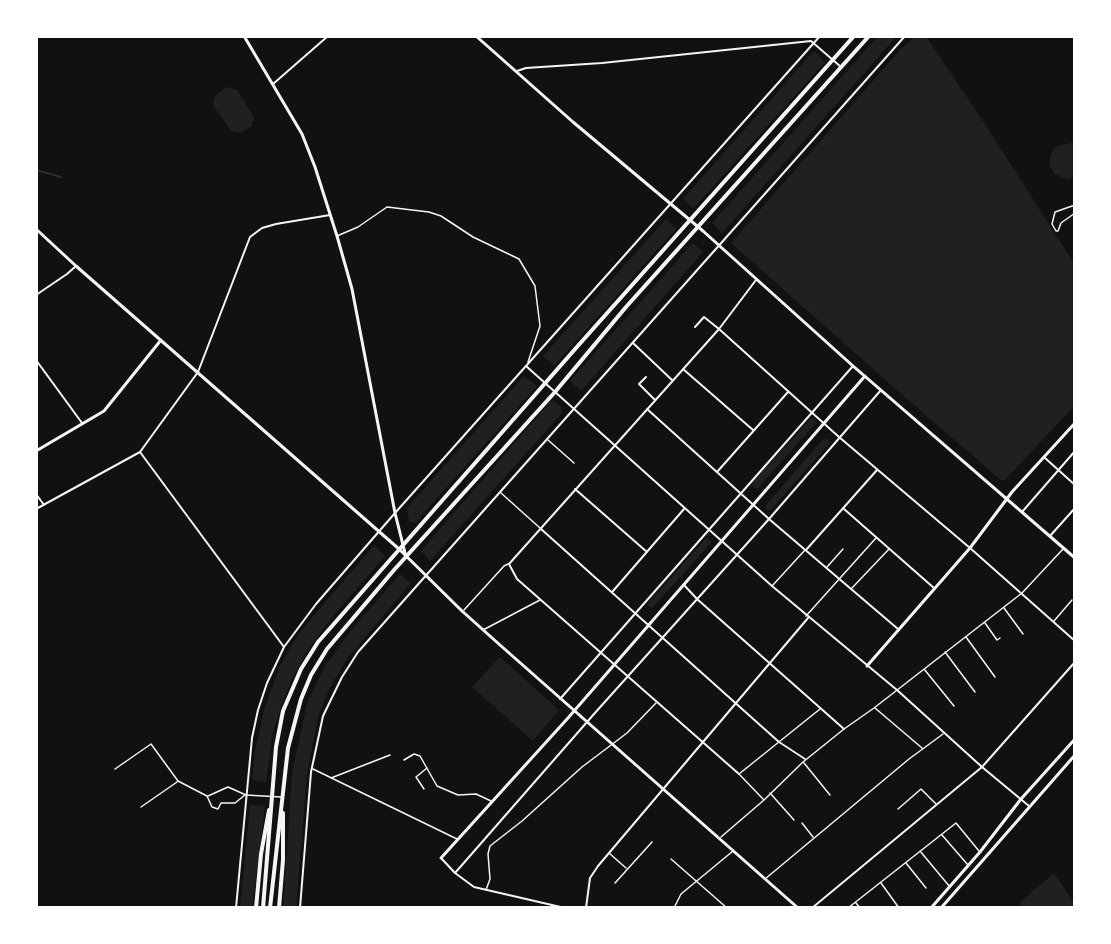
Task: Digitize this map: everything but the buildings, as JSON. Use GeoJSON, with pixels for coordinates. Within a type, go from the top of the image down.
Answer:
{"type":"FeatureCollection","features":[{"type":"Feature","properties":{"kind":"main road"},"geometry":{"type":"LineString","coordinates":[[263,908],[276,747],[283,711],[301,669],[318,642],[854,36]]}},
{"type":"Feature","properties":{"kind":"main road"},"geometry":{"type":"LineString","coordinates":[[270,908],[273,868],[294,718],[311,675],[327,649],[406,557],[555,392],[626,307],[869,36]]}},
{"type":"Feature","properties":{"kind":"main road"},"geometry":{"type":"LineString","coordinates":[[256,908],[261,854],[272,797]]}},
{"type":"Feature","properties":{"kind":"main road"},"geometry":{"type":"LineString","coordinates":[[279,908],[283,860],[283,797]]}},
{"type":"Feature","properties":{"kind":"street"},"geometry":{"type":"LineString","coordinates":[[244,36],[302,134],[337,236],[352,289],[395,513],[406,557]]}},
{"type":"Feature","properties":{"kind":"street"},"geometry":{"type":"LineString","coordinates":[[273,84],[328,36]]}},
{"type":"Feature","properties":{"kind":"street"},"geometry":{"type":"LineString","coordinates":[[476,36],[698,227],[853,366],[1075,558]]}},
{"type":"Feature","properties":{"kind":"street"},"geometry":{"type":"LineString","coordinates":[[236,908],[246,795],[258,710],[267,682],[284,647],[316,604],[395,513],[820,36]]}},
{"type":"Feature","properties":{"kind":"street"},"geometry":{"type":"LineString","coordinates":[[300,908],[312,768],[323,716],[342,677],[358,652],[905,36]]}},
{"type":"Feature","properties":{"kind":"street"},"geometry":{"type":"LineString","coordinates":[[516,72],[526,68],[602,63],[811,41],[841,67]]}},
{"type":"Feature","properties":{"kind":"street"},"geometry":{"type":"LineString","coordinates":[[36,509],[140,452],[198,372],[250,237],[262,228],[276,224],[330,215]]}},
{"type":"Feature","properties":{"kind":"street"},"geometry":{"type":"LineString","coordinates":[[36,229],[399,549],[462,612],[798,908]]}},
{"type":"Feature","properties":{"kind":"street"},"geometry":{"type":"LineString","coordinates":[[36,295],[76,266]]}},
{"type":"Feature","properties":{"kind":"street"},"geometry":{"type":"LineString","coordinates":[[739,774],[517,579],[509,564],[719,328],[756,280]]}},
{"type":"Feature","properties":{"kind":"street"},"geometry":{"type":"LineString","coordinates":[[695,327],[704,317],[719,328],[824,424],[1075,641]]}},
{"type":"Feature","properties":{"kind":"street"},"geometry":{"type":"LineString","coordinates":[[36,452],[104,411],[161,340]]}},
{"type":"Feature","properties":{"kind":"street"},"geometry":{"type":"LineString","coordinates":[[633,343],[673,380]]}},
{"type":"Feature","properties":{"kind":"street"},"geometry":{"type":"LineString","coordinates":[[36,360],[83,424]]}},
{"type":"Feature","properties":{"kind":"street"},"geometry":{"type":"LineString","coordinates":[[526,366],[736,555],[807,617],[897,690],[944,734],[1029,806]]}},
{"type":"Feature","properties":{"kind":"street"},"geometry":{"type":"LineString","coordinates":[[560,699],[853,366]]}},
{"type":"Feature","properties":{"kind":"street"},"geometry":{"type":"LineString","coordinates":[[683,369],[754,430]]}},
{"type":"Feature","properties":{"kind":"street"},"geometry":{"type":"LineString","coordinates":[[565,908],[474,887],[455,873],[441,858],[574,711],[865,376]]}},
{"type":"Feature","properties":{"kind":"street"},"geometry":{"type":"LineString","coordinates":[[646,377],[639,384],[655,400]]}},
{"type":"Feature","properties":{"kind":"street"},"geometry":{"type":"LineString","coordinates":[[455,873],[881,390]]}},
{"type":"Feature","properties":{"kind":"street"},"geometry":{"type":"LineString","coordinates":[[717,472],[788,392]]}},
{"type":"Feature","properties":{"kind":"street"},"geometry":{"type":"LineString","coordinates":[[647,409],[769,519],[898,629]]}},
{"type":"Feature","properties":{"kind":"street"},"geometry":{"type":"LineString","coordinates":[[867,666],[970,548],[1012,492],[1075,423]]}},
{"type":"Feature","properties":{"kind":"street"},"geometry":{"type":"LineString","coordinates":[[1022,512],[1075,451]]}},
{"type":"Feature","properties":{"kind":"street"},"geometry":{"type":"LineString","coordinates":[[140,452],[284,647]]}},
{"type":"Feature","properties":{"kind":"street"},"geometry":{"type":"LineString","coordinates":[[1045,458],[1075,485]]}},
{"type":"Feature","properties":{"kind":"street"},"geometry":{"type":"LineString","coordinates":[[806,550],[877,470]]}},
{"type":"Feature","properties":{"kind":"street"},"geometry":{"type":"LineString","coordinates":[[575,489],[647,552]]}},
{"type":"Feature","properties":{"kind":"street"},"geometry":{"type":"LineString","coordinates":[[36,494],[44,505]]}},
{"type":"Feature","properties":{"kind":"street"},"geometry":{"type":"LineString","coordinates":[[1050,536],[1075,508]]}},
{"type":"Feature","properties":{"kind":"street"},"geometry":{"type":"LineString","coordinates":[[613,591],[684,509]]}},
{"type":"Feature","properties":{"kind":"street"},"geometry":{"type":"LineString","coordinates":[[844,509],[935,588]]}},
{"type":"Feature","properties":{"kind":"street"},"geometry":{"type":"LineString","coordinates":[[541,529],[613,591],[779,742]]}},
{"type":"Feature","properties":{"kind":"street"},"geometry":{"type":"LineString","coordinates":[[684,585],[844,729]]}},
{"type":"Feature","properties":{"kind":"street"},"geometry":{"type":"LineString","coordinates":[[586,908],[590,878],[807,617]]}},
{"type":"Feature","properties":{"kind":"street"},"geometry":{"type":"LineString","coordinates":[[812,908],[982,767],[1075,662]]}},
{"type":"Feature","properties":{"kind":"street"},"geometry":{"type":"LineString","coordinates":[[931,908],[969,866],[1021,799],[1075,739]]}},
{"type":"Feature","properties":{"kind":"street"},"geometry":{"type":"LineString","coordinates":[[941,908],[1075,755]]}},
{"type":"Feature","properties":{"kind":"lane"},"geometry":{"type":"LineString","coordinates":[[1075,205],[1055,212],[1052,224],[1056,231],[1061,223],[1075,213]]}},
{"type":"Feature","properties":{"kind":"lane"},"geometry":{"type":"LineString","coordinates":[[337,236],[358,227],[387,207],[418,210],[441,216],[473,237],[519,259],[535,286],[540,326],[526,366]]}},
{"type":"Feature","properties":{"kind":"lane"},"geometry":{"type":"LineString","coordinates":[[547,439],[574,463]]}},
{"type":"Feature","properties":{"kind":"lane"},"geometry":{"type":"LineString","coordinates":[[500,492],[541,529]]}},
{"type":"Feature","properties":{"kind":"lane"},"geometry":{"type":"LineString","coordinates":[[807,617],[876,538]]}},
{"type":"Feature","properties":{"kind":"lane"},"geometry":{"type":"LineString","coordinates":[[826,567],[843,549]]}},
{"type":"Feature","properties":{"kind":"lane"},"geometry":{"type":"LineString","coordinates":[[851,589],[889,549]]}},
{"type":"Feature","properties":{"kind":"lane"},"geometry":{"type":"LineString","coordinates":[[719,838],[844,729],[1022,593],[1064,549]]}},
{"type":"Feature","properties":{"kind":"lane"},"geometry":{"type":"LineString","coordinates":[[772,586],[806,550]]}},
{"type":"Feature","properties":{"kind":"lane"},"geometry":{"type":"LineString","coordinates":[[462,612],[504,566],[509,564]]}},
{"type":"Feature","properties":{"kind":"lane"},"geometry":{"type":"LineString","coordinates":[[483,630],[541,600]]}},
{"type":"Feature","properties":{"kind":"lane"},"geometry":{"type":"LineString","coordinates":[[1053,622],[1072,600]]}},
{"type":"Feature","properties":{"kind":"lane"},"geometry":{"type":"LineString","coordinates":[[1004,608],[1023,634]]}},
{"type":"Feature","properties":{"kind":"lane"},"geometry":{"type":"LineString","coordinates":[[984,622],[997,640],[1000,638]]}},
{"type":"Feature","properties":{"kind":"lane"},"geometry":{"type":"LineString","coordinates":[[1072,638],[1075,633]]}},
{"type":"Feature","properties":{"kind":"lane"},"geometry":{"type":"LineString","coordinates":[[966,637],[995,677]]}},
{"type":"Feature","properties":{"kind":"lane"},"geometry":{"type":"LineString","coordinates":[[945,652],[975,692]]}},
{"type":"Feature","properties":{"kind":"lane"},"geometry":{"type":"LineString","coordinates":[[923,668],[954,706]]}},
{"type":"Feature","properties":{"kind":"lane"},"geometry":{"type":"LineString","coordinates":[[485,891],[489,879],[490,846],[627,733],[656,703]]}},
{"type":"Feature","properties":{"kind":"lane"},"geometry":{"type":"LineString","coordinates":[[764,800],[739,774],[820,708]]}},
{"type":"Feature","properties":{"kind":"lane"},"geometry":{"type":"LineString","coordinates":[[874,708],[922,749]]}},
{"type":"Feature","properties":{"kind":"lane"},"geometry":{"type":"LineString","coordinates":[[765,879],[922,749],[944,734]]}},
{"type":"Feature","properties":{"kind":"lane"},"geometry":{"type":"LineString","coordinates":[[779,742],[805,761],[830,795]]}},
{"type":"Feature","properties":{"kind":"lane"},"geometry":{"type":"LineString","coordinates":[[114,769],[151,744],[178,781],[207,796],[212,807],[218,809],[221,803],[235,803],[246,795]]}},
{"type":"Feature","properties":{"kind":"lane"},"geometry":{"type":"LineString","coordinates":[[404,760],[414,754],[420,756],[437,786],[458,795],[476,794],[492,802]]}},
{"type":"Feature","properties":{"kind":"lane"},"geometry":{"type":"LineString","coordinates":[[330,778],[390,755]]}},
{"type":"Feature","properties":{"kind":"lane"},"geometry":{"type":"LineString","coordinates":[[312,768],[458,839]]}},
{"type":"Feature","properties":{"kind":"lane"},"geometry":{"type":"LineString","coordinates":[[424,789],[416,777],[428,768]]}},
{"type":"Feature","properties":{"kind":"lane"},"geometry":{"type":"LineString","coordinates":[[141,807],[178,781]]}},
{"type":"Feature","properties":{"kind":"lane"},"geometry":{"type":"LineString","coordinates":[[207,796],[228,788],[246,795],[283,797]]}},
{"type":"Feature","properties":{"kind":"lane"},"geometry":{"type":"LineString","coordinates":[[898,808],[921,789],[936,804]]}},
{"type":"Feature","properties":{"kind":"lane"},"geometry":{"type":"LineString","coordinates":[[770,793],[794,820]]}},
{"type":"Feature","properties":{"kind":"lane"},"geometry":{"type":"LineString","coordinates":[[802,823],[814,837]]}},
{"type":"Feature","properties":{"kind":"lane"},"geometry":{"type":"LineString","coordinates":[[848,908],[956,823],[980,852]]}},
{"type":"Feature","properties":{"kind":"lane"},"geometry":{"type":"LineString","coordinates":[[941,834],[969,866]]}},
{"type":"Feature","properties":{"kind":"lane"},"geometry":{"type":"LineString","coordinates":[[615,883],[652,842]]}},
{"type":"Feature","properties":{"kind":"lane"},"geometry":{"type":"LineString","coordinates":[[920,850],[950,886]]}},
{"type":"Feature","properties":{"kind":"lane"},"geometry":{"type":"LineString","coordinates":[[674,908],[681,894],[734,851]]}},
{"type":"Feature","properties":{"kind":"lane"},"geometry":{"type":"LineString","coordinates":[[609,853],[627,869]]}},
{"type":"Feature","properties":{"kind":"lane"},"geometry":{"type":"LineString","coordinates":[[671,859],[727,908]]}},
{"type":"Feature","properties":{"kind":"lane"},"geometry":{"type":"LineString","coordinates":[[905,862],[926,888]]}},
{"type":"Feature","properties":{"kind":"lane"},"geometry":{"type":"LineString","coordinates":[[880,883],[899,908]]}},
{"type":"Feature","properties":{"kind":"lane"},"geometry":{"type":"LineString","coordinates":[[855,902],[860,908]]}},
{"type":"Feature","properties":{"kind":"shaded area"},"geometry":{"type":"Polygon","coordinates":[[[878,36],[897,36],[722,233],[712,223],[878,36]]]}},
{"type":"Feature","properties":{"kind":"shaded area"},"geometry":{"type":"Polygon","coordinates":[[[916,36],[926,36],[1075,265],[1075,405],[1005,480],[1001,480],[908,400],[731,243],[900,50],[916,36]]]}},
{"type":"Feature","properties":{"kind":"shaded area"},"geometry":{"type":"Polygon","coordinates":[[[814,51],[825,62],[693,209],[683,199],[814,51]]]}},
{"type":"Feature","properties":{"kind":"shaded area"},"geometry":{"type":"Polygon","coordinates":[[[226,87],[237,90],[254,117],[252,126],[241,133],[231,131],[213,105],[215,96],[226,87]]]}},
{"type":"Feature","properties":{"kind":"shaded area"},"geometry":{"type":"Polygon","coordinates":[[[1075,142],[1075,176],[1067,179],[1054,174],[1049,164],[1052,151],[1057,146],[1075,142]]]}},
{"type":"Feature","properties":{"kind":"shaded area"},"geometry":{"type":"Polygon","coordinates":[[[666,219],[676,229],[554,366],[543,356],[666,219]]]}},
{"type":"Feature","properties":{"kind":"shaded area"},"geometry":{"type":"Polygon","coordinates":[[[693,243],[703,252],[581,391],[570,381],[693,243]]]}},
{"type":"Feature","properties":{"kind":"shaded area"},"geometry":{"type":"Polygon","coordinates":[[[524,376],[537,386],[415,523],[409,521],[407,508],[524,376]]]}},
{"type":"Feature","properties":{"kind":"shaded area"},"geometry":{"type":"Polygon","coordinates":[[[552,400],[562,408],[562,413],[430,561],[421,551],[552,400]]]}},
{"type":"Feature","properties":{"kind":"shaded area"},"geometry":{"type":"Polygon","coordinates":[[[812,417],[816,423],[758,488],[754,488],[752,483],[812,417]]]}},
{"type":"Feature","properties":{"kind":"shaded area"},"geometry":{"type":"Polygon","coordinates":[[[827,439],[829,444],[771,510],[766,510],[766,505],[822,440],[827,439]]]}},
{"type":"Feature","properties":{"kind":"shaded area"},"geometry":{"type":"Polygon","coordinates":[[[707,537],[712,542],[652,608],[647,604],[707,537]]]}},
{"type":"Feature","properties":{"kind":"shaded area"},"geometry":{"type":"Polygon","coordinates":[[[374,545],[385,556],[334,615],[307,651],[291,681],[281,707],[272,736],[266,782],[252,780],[255,751],[264,710],[280,666],[299,633],[374,545]]]}},
{"type":"Feature","properties":{"kind":"shaded area"},"geometry":{"type":"Polygon","coordinates":[[[400,574],[411,583],[347,659],[329,689],[318,717],[307,774],[296,908],[283,908],[292,774],[307,703],[325,666],[346,637],[400,574]]]}},
{"type":"Feature","properties":{"kind":"shaded area"},"geometry":{"type":"Polygon","coordinates":[[[500,657],[559,710],[533,741],[472,687],[500,657]]]}},
{"type":"Feature","properties":{"kind":"shaded area"},"geometry":{"type":"Polygon","coordinates":[[[250,805],[265,806],[252,908],[240,908],[250,805]]]}},
{"type":"Feature","properties":{"kind":"shaded area"},"geometry":{"type":"Polygon","coordinates":[[[1054,873],[1075,904],[1075,908],[1022,908],[1020,902],[1054,873]]]}},
{"type":"Feature","properties":{"kind":"waterway"},"geometry":{"type":"LineString","coordinates":[[36,170],[61,177]]}}]}
